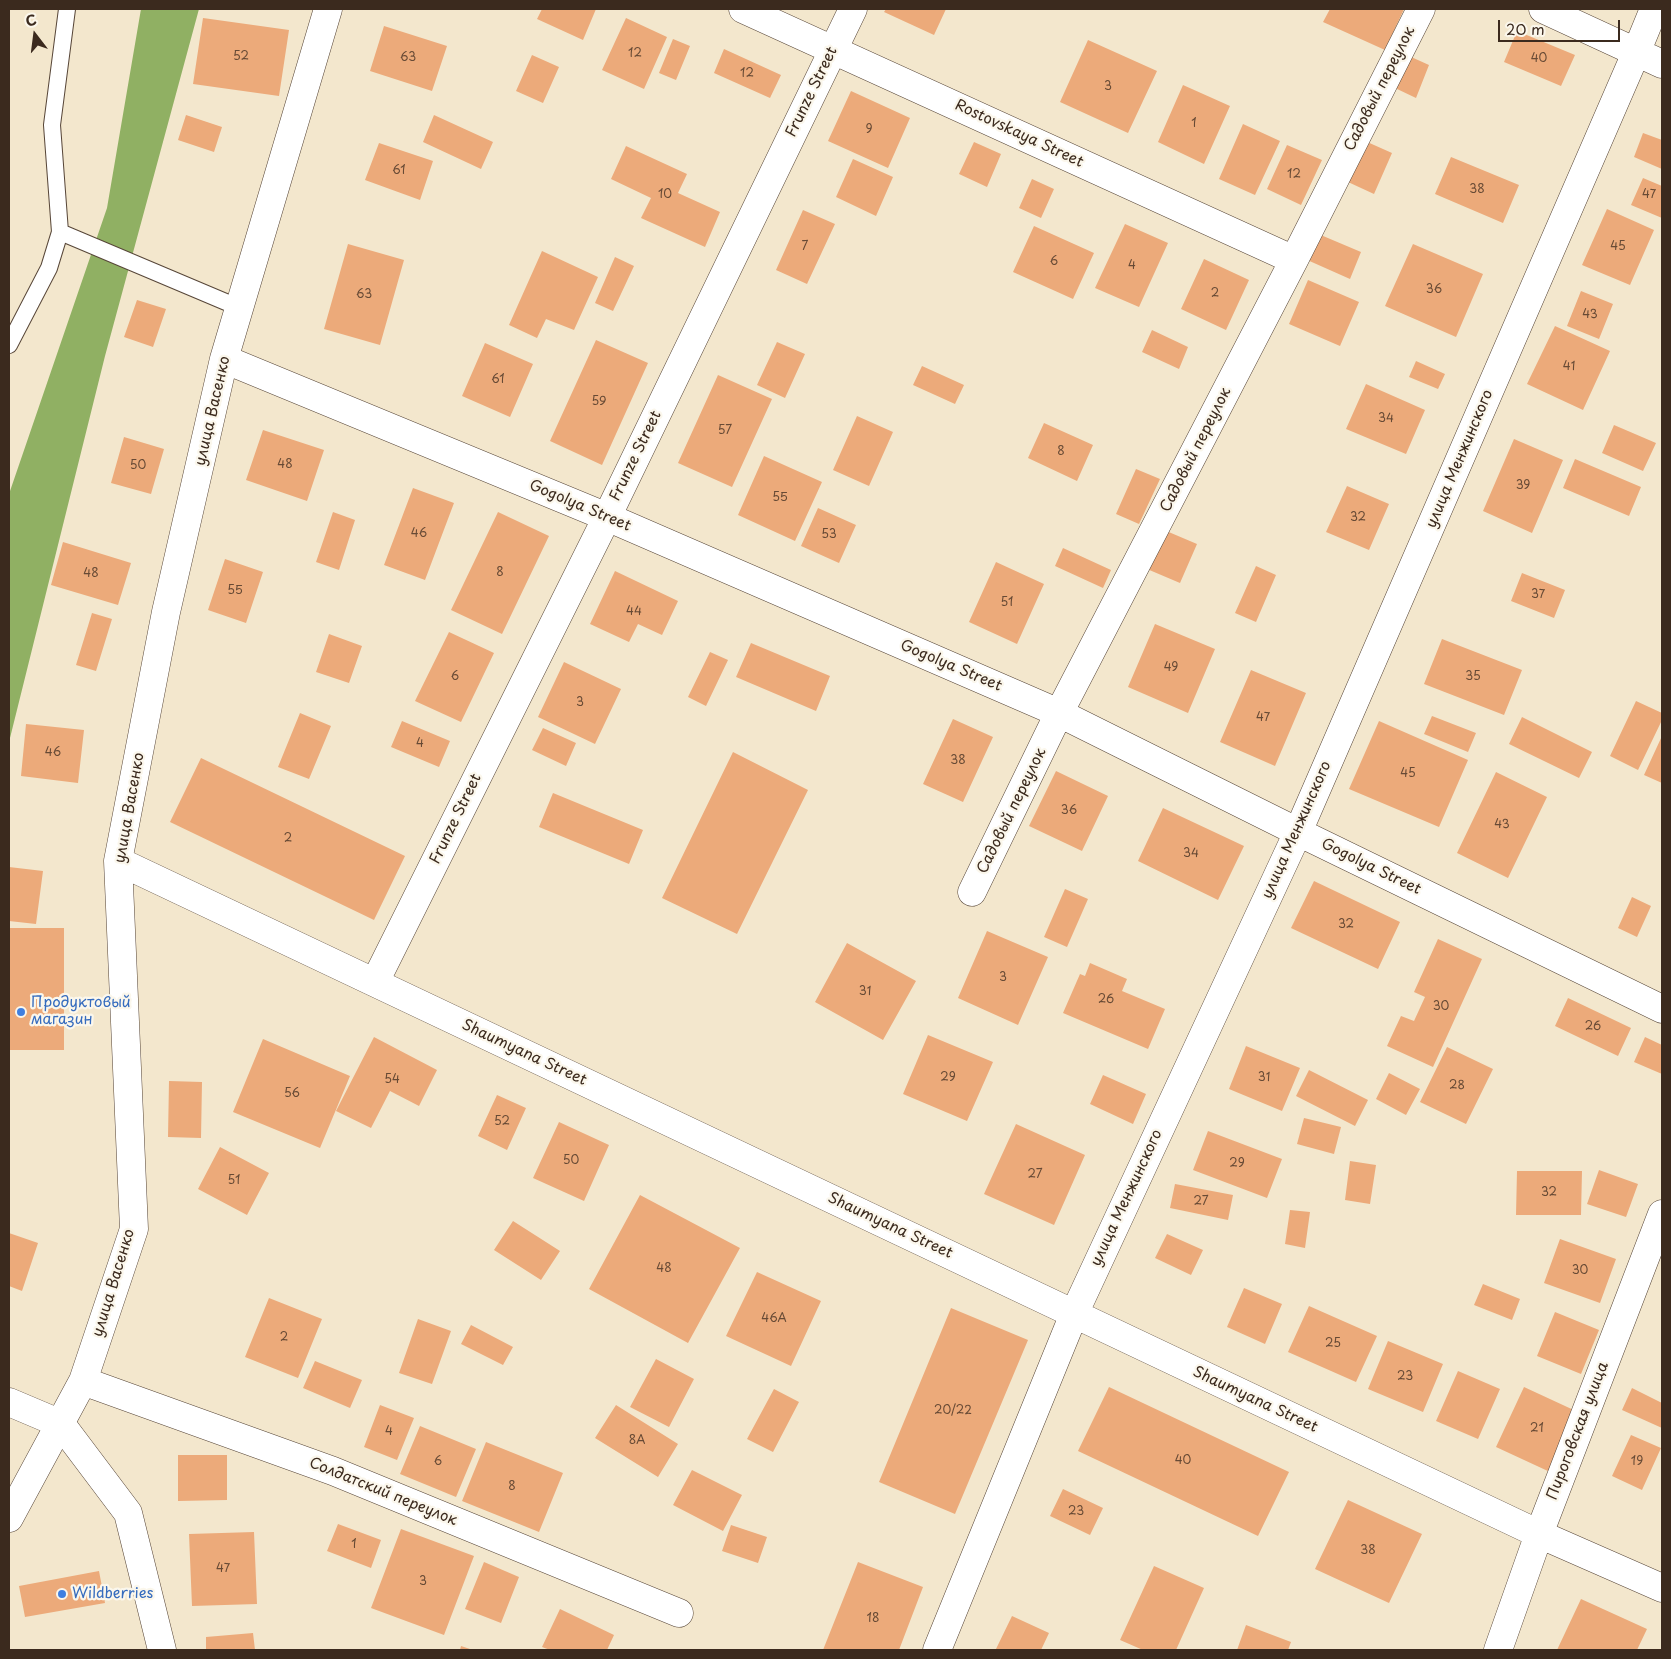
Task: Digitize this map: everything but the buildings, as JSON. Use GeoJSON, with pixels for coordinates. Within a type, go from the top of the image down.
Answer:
{"type":"FeatureCollection","features":[{"type":"Feature","properties":{"kind":"street","name":"улица Васенко"},"geometry":{"type":"LineString","coordinates":[[9,1518],[83,1381],[134,1228],[118,861],[166,612],[224,359],[328,9]]}},
{"type":"Feature","properties":{"kind":"street","name":"Rostovskaya Street"},"geometry":{"type":"LineString","coordinates":[[743,9],[1294,260]]}},
{"type":"Feature","properties":{"kind":"street","name":"Frunze Street"},"geometry":{"type":"LineString","coordinates":[[375,982],[607,517],[853,9]]}},
{"type":"Feature","properties":{"kind":"street","name":"Садовый переулок"},"geometry":{"type":"LineString","coordinates":[[972,892],[1059,713],[1294,260],[1421,9]]}},
{"type":"Feature","properties":{"kind":"street"},"geometry":{"type":"LineString","coordinates":[[1543,9],[1662,64]]}},
{"type":"Feature","properties":{"kind":"street","name":"улица Менжинского"},"geometry":{"type":"LineString","coordinates":[[937,1650],[1074,1314],[1298,832],[1654,9]]}},
{"type":"Feature","properties":{"kind":"street","name":"Gogolya Street"},"geometry":{"type":"LineString","coordinates":[[224,359],[607,517],[1059,713],[1298,832],[1662,1009]]}},
{"type":"Feature","properties":{"kind":"street","name":"Shaumyana Street"},"geometry":{"type":"LineString","coordinates":[[118,861],[1538,1534],[1662,1588]]}},
{"type":"Feature","properties":{"kind":"street","name":"Пироговская улица"},"geometry":{"type":"LineString","coordinates":[[1498,1650],[1538,1534],[1662,1214]]}},
{"type":"Feature","properties":{"kind":"street","name":"Солдатский переулок"},"geometry":{"type":"LineString","coordinates":[[83,1381],[333,1471],[679,1613]]}},
{"type":"Feature","properties":{"kind":"street"},"geometry":{"type":"LineString","coordinates":[[9,1402],[61,1424],[128,1513],[162,1650]]}},
{"type":"Feature","properties":{"kind":"lane"},"geometry":{"type":"LineString","coordinates":[[9,345],[50,268],[60,232],[52,125],[67,9]]}},
{"type":"Feature","properties":{"kind":"lane"},"geometry":{"type":"LineString","coordinates":[[60,232],[240,308]]}},
{"type":"Feature","properties":{"kind":"green space"},"geometry":{"type":"Polygon","coordinates":[[[141,9],[199,9],[105,356],[9,742],[9,494],[107,208],[141,9]]]}},
{"type":"Feature","properties":{"kind":"place","name":"Продуктовый магазин"},"geometry":{"type":"Point","coordinates":[21,1012]}},
{"type":"Feature","properties":{"kind":"place","name":"Wildberries"},"geometry":{"type":"Point","coordinates":[62,1594]}}]}
